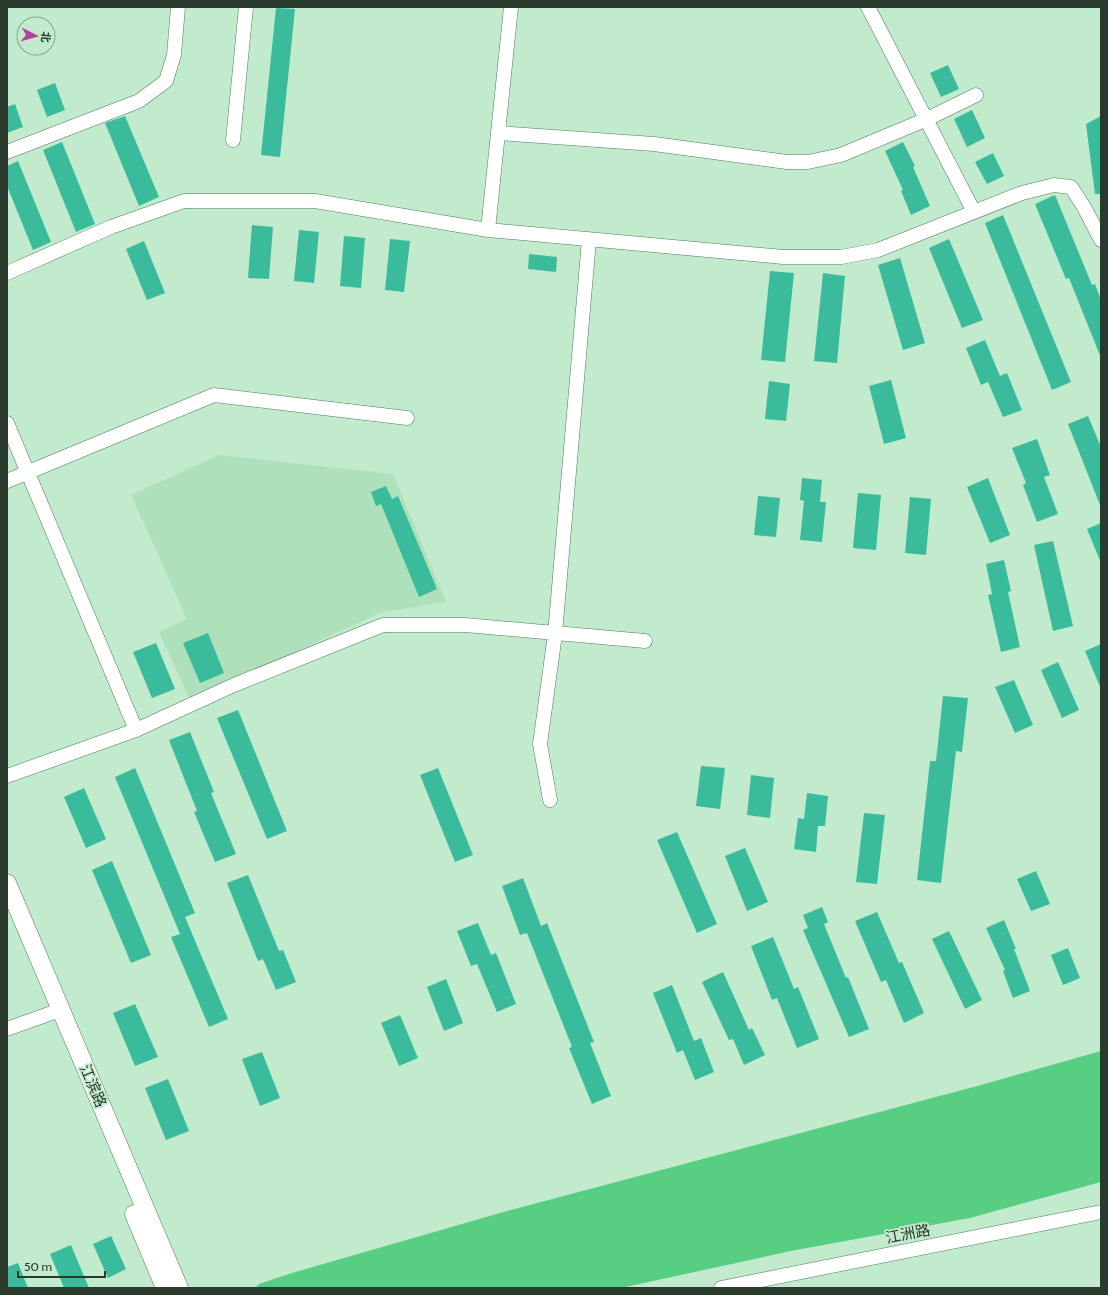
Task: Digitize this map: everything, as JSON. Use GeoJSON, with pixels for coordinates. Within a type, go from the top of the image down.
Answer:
{"type":"FeatureCollection","features":[{"type":"Feature","properties":{"kind":"main road","name":"江滨路"},"geometry":{"type":"LineString","coordinates":[[7,883],[55,1012],[165,1288]]}},
{"type":"Feature","properties":{"kind":"main road","name":"江滨路"},"geometry":{"type":"LineString","coordinates":[[7,915],[55,1012],[179,1288]]}},
{"type":"Feature","properties":{"kind":"street"},"geometry":{"type":"LineString","coordinates":[[7,152],[139,101],[166,81],[174,55],[178,7]]}},
{"type":"Feature","properties":{"kind":"street"},"geometry":{"type":"LineString","coordinates":[[233,140],[246,7]]}},
{"type":"Feature","properties":{"kind":"street"},"geometry":{"type":"LineString","coordinates":[[488,230],[511,7]]}},
{"type":"Feature","properties":{"kind":"street"},"geometry":{"type":"LineString","coordinates":[[868,7],[927,118],[974,212]]}},
{"type":"Feature","properties":{"kind":"street"},"geometry":{"type":"LineString","coordinates":[[498,133],[654,144],[787,162],[808,162],[841,155],[927,118],[976,94]]}},
{"type":"Feature","properties":{"kind":"street"},"geometry":{"type":"LineString","coordinates":[[7,273],[111,228],[184,202],[315,201],[488,230],[782,257],[842,257],[878,250],[974,212],[1029,192],[1054,185],[1071,187],[1084,207],[1101,240]]}},
{"type":"Feature","properties":{"kind":"street"},"geometry":{"type":"LineString","coordinates":[[550,800],[540,744],[555,634],[589,240]]}},
{"type":"Feature","properties":{"kind":"street"},"geometry":{"type":"LineString","coordinates":[[7,481],[214,394],[407,418]]}},
{"type":"Feature","properties":{"kind":"street"},"geometry":{"type":"LineString","coordinates":[[7,423],[136,730]]}},
{"type":"Feature","properties":{"kind":"street"},"geometry":{"type":"LineString","coordinates":[[7,776],[136,730],[234,685],[383,625],[465,625],[645,641]]}},
{"type":"Feature","properties":{"kind":"street"},"geometry":{"type":"LineString","coordinates":[[7,1029],[55,1012]]}},
{"type":"Feature","properties":{"kind":"street","name":"江洲路"},"geometry":{"type":"LineString","coordinates":[[721,1288],[1101,1212]]}},
{"type":"Feature","properties":{"kind":"shaded area"},"geometry":{"type":"Polygon","coordinates":[[[219,455],[393,474],[446,602],[380,613],[190,700],[159,632],[187,619],[131,495],[219,455]]]}},
{"type":"Feature","properties":{"kind":"shaded area"},"geometry":{"type":"Polygon","coordinates":[[[1101,1051],[1101,1182],[970,1218],[791,1251],[621,1288],[255,1288],[259,1284],[292,1273],[500,1213],[981,1085],[1101,1051]]]}},
{"type":"Feature","properties":{"kind":"building"},"geometry":{"type":"Polygon","coordinates":[[[276,8],[295,9],[280,157],[261,155],[276,8]]]}},
{"type":"Feature","properties":{"kind":"building"},"geometry":{"type":"Polygon","coordinates":[[[948,65],[959,89],[941,97],[930,73],[948,65]]]}},
{"type":"Feature","properties":{"kind":"building"},"geometry":{"type":"Polygon","coordinates":[[[55,83],[65,110],[47,117],[37,90],[55,83]]]}},
{"type":"Feature","properties":{"kind":"building"},"geometry":{"type":"Polygon","coordinates":[[[15,104],[23,127],[7,133],[7,107],[15,104]]]}},
{"type":"Feature","properties":{"kind":"building"},"geometry":{"type":"Polygon","coordinates":[[[972,110],[985,138],[967,147],[954,119],[972,110]]]}},
{"type":"Feature","properties":{"kind":"building"},"geometry":{"type":"Polygon","coordinates":[[[125,116],[159,197],[139,206],[105,123],[125,116]]]}},
{"type":"Feature","properties":{"kind":"building"},"geometry":{"type":"Polygon","coordinates":[[[1101,116],[1101,194],[1095,194],[1086,124],[1101,116]]]}},
{"type":"Feature","properties":{"kind":"building"},"geometry":{"type":"Polygon","coordinates":[[[62,142],[95,224],[76,232],[43,150],[62,142]]]}},
{"type":"Feature","properties":{"kind":"building"},"geometry":{"type":"Polygon","coordinates":[[[903,142],[915,166],[913,167],[930,206],[911,215],[901,191],[903,190],[885,151],[903,142]]]}},
{"type":"Feature","properties":{"kind":"building"},"geometry":{"type":"Polygon","coordinates":[[[993,153],[1004,176],[987,184],[975,162],[993,153]]]}},
{"type":"Feature","properties":{"kind":"building"},"geometry":{"type":"Polygon","coordinates":[[[18,161],[51,242],[33,250],[7,186],[7,166],[18,161]]]}},
{"type":"Feature","properties":{"kind":"building"},"geometry":{"type":"Polygon","coordinates":[[[1055,195],[1092,285],[1095,284],[1101,300],[1101,358],[1069,278],[1066,279],[1035,204],[1055,195]]]}},
{"type":"Feature","properties":{"kind":"building"},"geometry":{"type":"Polygon","coordinates":[[[1003,215],[1071,382],[1052,390],[985,223],[1003,215]]]}},
{"type":"Feature","properties":{"kind":"building"},"geometry":{"type":"Polygon","coordinates":[[[252,225],[273,227],[269,279],[248,278],[252,225]]]}},
{"type":"Feature","properties":{"kind":"building"},"geometry":{"type":"Polygon","coordinates":[[[299,230],[319,232],[314,283],[294,281],[299,230]]]}},
{"type":"Feature","properties":{"kind":"building"},"geometry":{"type":"Polygon","coordinates":[[[344,236],[365,238],[361,288],[340,286],[344,236]]]}},
{"type":"Feature","properties":{"kind":"building"},"geometry":{"type":"Polygon","coordinates":[[[390,239],[410,241],[404,292],[385,290],[390,239]]]}},
{"type":"Feature","properties":{"kind":"building"},"geometry":{"type":"Polygon","coordinates":[[[949,239],[983,320],[962,328],[929,248],[949,239]]]}},
{"type":"Feature","properties":{"kind":"building"},"geometry":{"type":"Polygon","coordinates":[[[144,241],[165,293],[147,300],[126,249],[144,241]]]}},
{"type":"Feature","properties":{"kind":"building"},"geometry":{"type":"Polygon","coordinates":[[[529,254],[557,257],[556,272],[528,269],[529,254]]]}},
{"type":"Feature","properties":{"kind":"building"},"geometry":{"type":"Polygon","coordinates":[[[900,258],[925,343],[903,350],[878,265],[900,258]]]}},
{"type":"Feature","properties":{"kind":"building"},"geometry":{"type":"Polygon","coordinates":[[[770,271],[794,273],[785,362],[761,360],[770,271]]]}},
{"type":"Feature","properties":{"kind":"building"},"geometry":{"type":"Polygon","coordinates":[[[823,273],[845,276],[837,363],[814,361],[823,273]]]}},
{"type":"Feature","properties":{"kind":"building"},"geometry":{"type":"Polygon","coordinates":[[[985,340],[1000,376],[1007,373],[1022,410],[1003,417],[988,382],[981,385],[966,348],[985,340]]]}},
{"type":"Feature","properties":{"kind":"building"},"geometry":{"type":"Polygon","coordinates":[[[891,380],[906,438],[884,444],[869,386],[891,380]]]}},
{"type":"Feature","properties":{"kind":"building"},"geometry":{"type":"Polygon","coordinates":[[[769,381],[790,384],[786,421],[765,419],[769,381]]]}},
{"type":"Feature","properties":{"kind":"building"},"geometry":{"type":"Polygon","coordinates":[[[1088,416],[1101,447],[1100,505],[1068,424],[1088,416]]]}},
{"type":"Feature","properties":{"kind":"building"},"geometry":{"type":"Polygon","coordinates":[[[1037,439],[1050,475],[1044,477],[1058,514],[1037,522],[1023,485],[1026,483],[1012,448],[1037,439]]]}},
{"type":"Feature","properties":{"kind":"building"},"geometry":{"type":"Polygon","coordinates":[[[802,478],[822,480],[820,502],[826,502],[822,542],[800,540],[804,501],[800,500],[802,478]]]}},
{"type":"Feature","properties":{"kind":"building"},"geometry":{"type":"Polygon","coordinates":[[[988,478],[1010,535],[990,543],[967,487],[988,478]]]}},
{"type":"Feature","properties":{"kind":"building"},"geometry":{"type":"Polygon","coordinates":[[[386,486],[392,499],[398,496],[437,589],[419,597],[381,504],[376,506],[371,492],[386,486]]]}},
{"type":"Feature","properties":{"kind":"building"},"geometry":{"type":"Polygon","coordinates":[[[858,493],[881,495],[876,550],[853,548],[858,493]]]}},
{"type":"Feature","properties":{"kind":"building"},"geometry":{"type":"Polygon","coordinates":[[[758,496],[780,498],[776,537],[754,535],[758,496]]]}},
{"type":"Feature","properties":{"kind":"building"},"geometry":{"type":"Polygon","coordinates":[[[910,497],[931,499],[926,555],[905,553],[910,497]]]}},
{"type":"Feature","properties":{"kind":"building"},"geometry":{"type":"Polygon","coordinates":[[[1101,523],[1101,563],[1087,529],[1101,523]]]}},
{"type":"Feature","properties":{"kind":"building"},"geometry":{"type":"Polygon","coordinates":[[[1053,541],[1073,626],[1053,631],[1034,545],[1053,541]]]}},
{"type":"Feature","properties":{"kind":"building"},"geometry":{"type":"Polygon","coordinates":[[[1004,560],[1011,591],[1008,592],[1020,647],[1001,652],[988,595],[992,594],[986,564],[1004,560]]]}},
{"type":"Feature","properties":{"kind":"building"},"geometry":{"type":"Polygon","coordinates":[[[208,633],[224,673],[200,683],[183,643],[208,633]]]}},
{"type":"Feature","properties":{"kind":"building"},"geometry":{"type":"Polygon","coordinates":[[[156,643],[175,689],[152,698],[133,652],[156,643]]]}},
{"type":"Feature","properties":{"kind":"building"},"geometry":{"type":"Polygon","coordinates":[[[1101,644],[1101,689],[1085,651],[1101,644]]]}},
{"type":"Feature","properties":{"kind":"building"},"geometry":{"type":"Polygon","coordinates":[[[1058,662],[1079,710],[1062,718],[1041,670],[1058,662]]]}},
{"type":"Feature","properties":{"kind":"building"},"geometry":{"type":"Polygon","coordinates":[[[1014,680],[1033,725],[1015,733],[995,687],[1014,680]]]}},
{"type":"Feature","properties":{"kind":"building"},"geometry":{"type":"Polygon","coordinates":[[[943,696],[968,698],[962,752],[956,751],[941,883],[917,880],[930,761],[936,761],[943,696]]]}},
{"type":"Feature","properties":{"kind":"building"},"geometry":{"type":"Polygon","coordinates":[[[238,710],[287,831],[267,839],[217,718],[238,710]]]}},
{"type":"Feature","properties":{"kind":"building"},"geometry":{"type":"Polygon","coordinates":[[[190,732],[214,792],[211,793],[236,854],[215,862],[194,812],[197,811],[169,740],[190,732]]]}},
{"type":"Feature","properties":{"kind":"building"},"geometry":{"type":"Polygon","coordinates":[[[701,766],[725,768],[720,809],[696,806],[701,766]]]}},
{"type":"Feature","properties":{"kind":"building"},"geometry":{"type":"Polygon","coordinates":[[[135,768],[195,913],[185,917],[228,1019],[209,1027],[171,937],[180,934],[115,777],[135,768]]]}},
{"type":"Feature","properties":{"kind":"building"},"geometry":{"type":"Polygon","coordinates":[[[438,768],[473,855],[455,862],[420,775],[438,768]]]}},
{"type":"Feature","properties":{"kind":"building"},"geometry":{"type":"Polygon","coordinates":[[[751,775],[774,778],[770,818],[747,815],[751,775]]]}},
{"type":"Feature","properties":{"kind":"building"},"geometry":{"type":"Polygon","coordinates":[[[84,788],[106,839],[86,848],[64,797],[84,788]]]}},
{"type":"Feature","properties":{"kind":"building"},"geometry":{"type":"Polygon","coordinates":[[[807,793],[828,796],[825,826],[818,826],[816,852],[794,849],[798,818],[804,819],[807,793]]]}},
{"type":"Feature","properties":{"kind":"building"},"geometry":{"type":"Polygon","coordinates":[[[864,813],[885,815],[877,884],[856,882],[864,813]]]}},
{"type":"Feature","properties":{"kind":"building"},"geometry":{"type":"Polygon","coordinates":[[[677,832],[717,924],[697,933],[657,840],[677,832]]]}},
{"type":"Feature","properties":{"kind":"building"},"geometry":{"type":"Polygon","coordinates":[[[745,848],[768,902],[747,911],[725,856],[745,848]]]}},
{"type":"Feature","properties":{"kind":"building"},"geometry":{"type":"Polygon","coordinates":[[[112,861],[151,955],[131,963],[92,870],[112,861]]]}},
{"type":"Feature","properties":{"kind":"building"},"geometry":{"type":"Polygon","coordinates":[[[1036,871],[1050,904],[1031,911],[1017,879],[1036,871]]]}},
{"type":"Feature","properties":{"kind":"building"},"geometry":{"type":"Polygon","coordinates":[[[248,875],[279,951],[283,950],[296,982],[276,990],[263,959],[258,961],[227,883],[248,875]]]}},
{"type":"Feature","properties":{"kind":"building"},"geometry":{"type":"Polygon","coordinates":[[[523,878],[541,926],[547,923],[594,1042],[590,1043],[611,1096],[592,1104],[569,1048],[572,1047],[527,933],[520,935],[502,886],[523,878]]]}},
{"type":"Feature","properties":{"kind":"building"},"geometry":{"type":"Polygon","coordinates":[[[822,907],[828,922],[824,924],[869,1029],[849,1037],[803,930],[808,928],[803,915],[822,907]]]}},
{"type":"Feature","properties":{"kind":"building"},"geometry":{"type":"Polygon","coordinates":[[[877,912],[899,963],[902,962],[924,1013],[904,1023],[886,980],[881,982],[855,921],[877,912]]]}},
{"type":"Feature","properties":{"kind":"building"},"geometry":{"type":"Polygon","coordinates":[[[1004,920],[1016,949],[1014,949],[1030,991],[1013,998],[1003,971],[1005,970],[986,928],[1004,920]]]}},
{"type":"Feature","properties":{"kind":"building"},"geometry":{"type":"Polygon","coordinates":[[[478,923],[491,955],[496,953],[516,1004],[497,1012],[477,964],[471,966],[457,931],[478,923]]]}},
{"type":"Feature","properties":{"kind":"building"},"geometry":{"type":"Polygon","coordinates":[[[949,931],[982,1000],[965,1009],[932,939],[949,931]]]}},
{"type":"Feature","properties":{"kind":"building"},"geometry":{"type":"Polygon","coordinates":[[[773,937],[794,989],[798,987],[819,1039],[797,1048],[777,998],[772,1000],[751,946],[773,937]]]}},
{"type":"Feature","properties":{"kind":"building"},"geometry":{"type":"Polygon","coordinates":[[[1068,948],[1080,978],[1063,985],[1051,955],[1068,948]]]}},
{"type":"Feature","properties":{"kind":"building"},"geometry":{"type":"Polygon","coordinates":[[[723,972],[749,1030],[752,1028],[765,1055],[744,1065],[733,1039],[729,1040],[702,982],[723,972]]]}},
{"type":"Feature","properties":{"kind":"building"},"geometry":{"type":"Polygon","coordinates":[[[446,979],[463,1023],[444,1031],[427,987],[446,979]]]}},
{"type":"Feature","properties":{"kind":"building"},"geometry":{"type":"Polygon","coordinates":[[[672,985],[694,1041],[701,1038],[714,1072],[695,1080],[683,1050],[677,1053],[653,993],[672,985]]]}},
{"type":"Feature","properties":{"kind":"building"},"geometry":{"type":"Polygon","coordinates":[[[135,1004],[158,1057],[135,1066],[113,1013],[135,1004]]]}},
{"type":"Feature","properties":{"kind":"building"},"geometry":{"type":"Polygon","coordinates":[[[400,1015],[418,1058],[399,1066],[381,1023],[400,1015]]]}},
{"type":"Feature","properties":{"kind":"building"},"geometry":{"type":"Polygon","coordinates":[[[262,1052],[280,1098],[260,1106],[242,1059],[262,1052]]]}},
{"type":"Feature","properties":{"kind":"building"},"geometry":{"type":"Polygon","coordinates":[[[168,1079],[189,1131],[166,1140],[145,1088],[168,1079]]]}},
{"type":"Feature","properties":{"kind":"building"},"geometry":{"type":"Polygon","coordinates":[[[111,1236],[126,1269],[108,1278],[93,1244],[111,1236]]]}},
{"type":"Feature","properties":{"kind":"building"},"geometry":{"type":"Polygon","coordinates":[[[71,1245],[89,1288],[64,1288],[50,1254],[71,1245]]]}},
{"type":"Feature","properties":{"kind":"building"},"geometry":{"type":"Polygon","coordinates":[[[18,1263],[28,1288],[7,1288],[7,1267],[18,1263]]]}}]}
